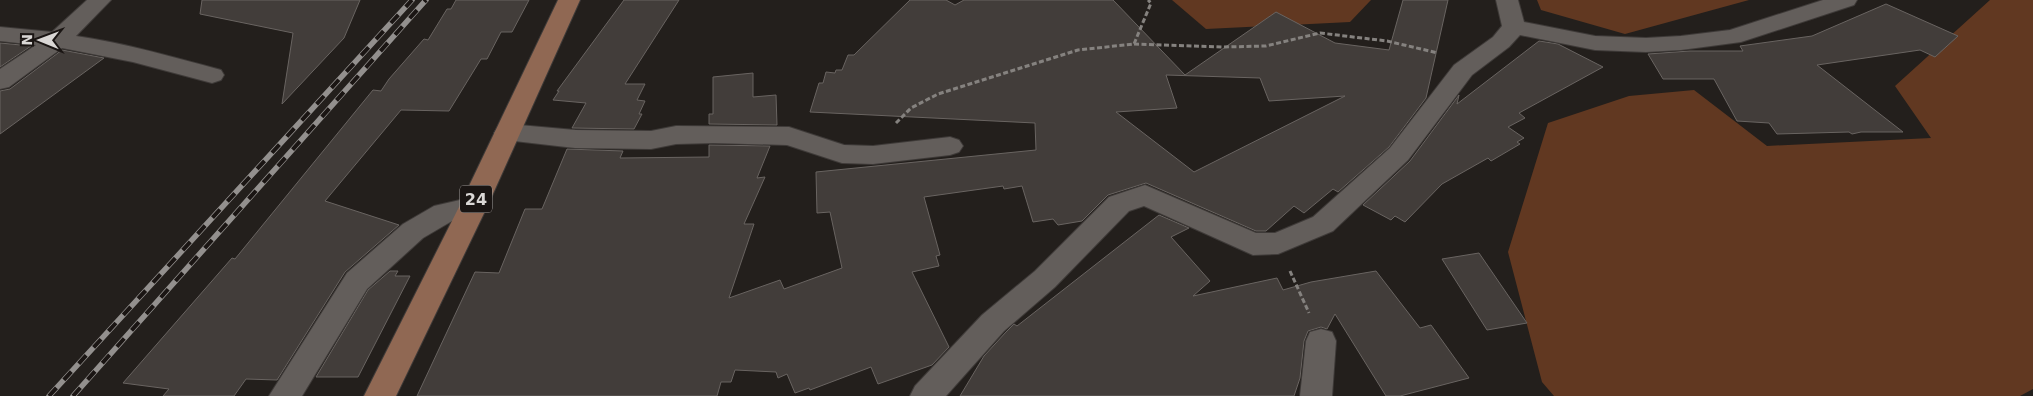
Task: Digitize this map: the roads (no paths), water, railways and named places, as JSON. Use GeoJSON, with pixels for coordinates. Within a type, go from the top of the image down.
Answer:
{"type":"FeatureCollection","features":[{"type":"Feature","properties":{"kind":"main road","name":"24"},"geometry":{"type":"LineString","coordinates":[[380,396],[472,207],[569,0]]}},
{"type":"Feature","properties":{"kind":"street"},"geometry":{"type":"LineString","coordinates":[[0,81],[59,39],[100,0]]}},
{"type":"Feature","properties":{"kind":"street"},"geometry":{"type":"LineString","coordinates":[[1508,0],[1514,27]]}},
{"type":"Feature","properties":{"kind":"street"},"geometry":{"type":"LineString","coordinates":[[1514,27],[1595,43],[1682,44],[1733,38],[1846,0]]}},
{"type":"Feature","properties":{"kind":"street"},"geometry":{"type":"LineString","coordinates":[[926,396],[993,323],[1045,279],[1119,204],[1145,195],[1253,244],[1278,243],[1323,224],[1398,154],[1463,70],[1501,42],[1514,27]]}},
{"type":"Feature","properties":{"kind":"street"},"geometry":{"type":"LineString","coordinates":[[0,34],[59,39],[136,54],[212,75]]}},
{"type":"Feature","properties":{"kind":"street"},"geometry":{"type":"LineString","coordinates":[[507,133],[575,139],[652,140],[676,135],[789,136],[842,154],[873,155],[950,146]]}},
{"type":"Feature","properties":{"kind":"street"},"geometry":{"type":"LineString","coordinates":[[285,396],[357,281],[413,231],[444,213],[472,207]]}},
{"type":"Feature","properties":{"kind":"street"},"geometry":{"type":"LineString","coordinates":[[1316,396],[1321,341]]}},
{"type":"Feature","properties":{"kind":"railway"},"geometry":{"type":"LineString","coordinates":[[49,396],[412,0]]}},
{"type":"Feature","properties":{"kind":"railway"},"geometry":{"type":"LineString","coordinates":[[73,396],[426,0]]}}]}
